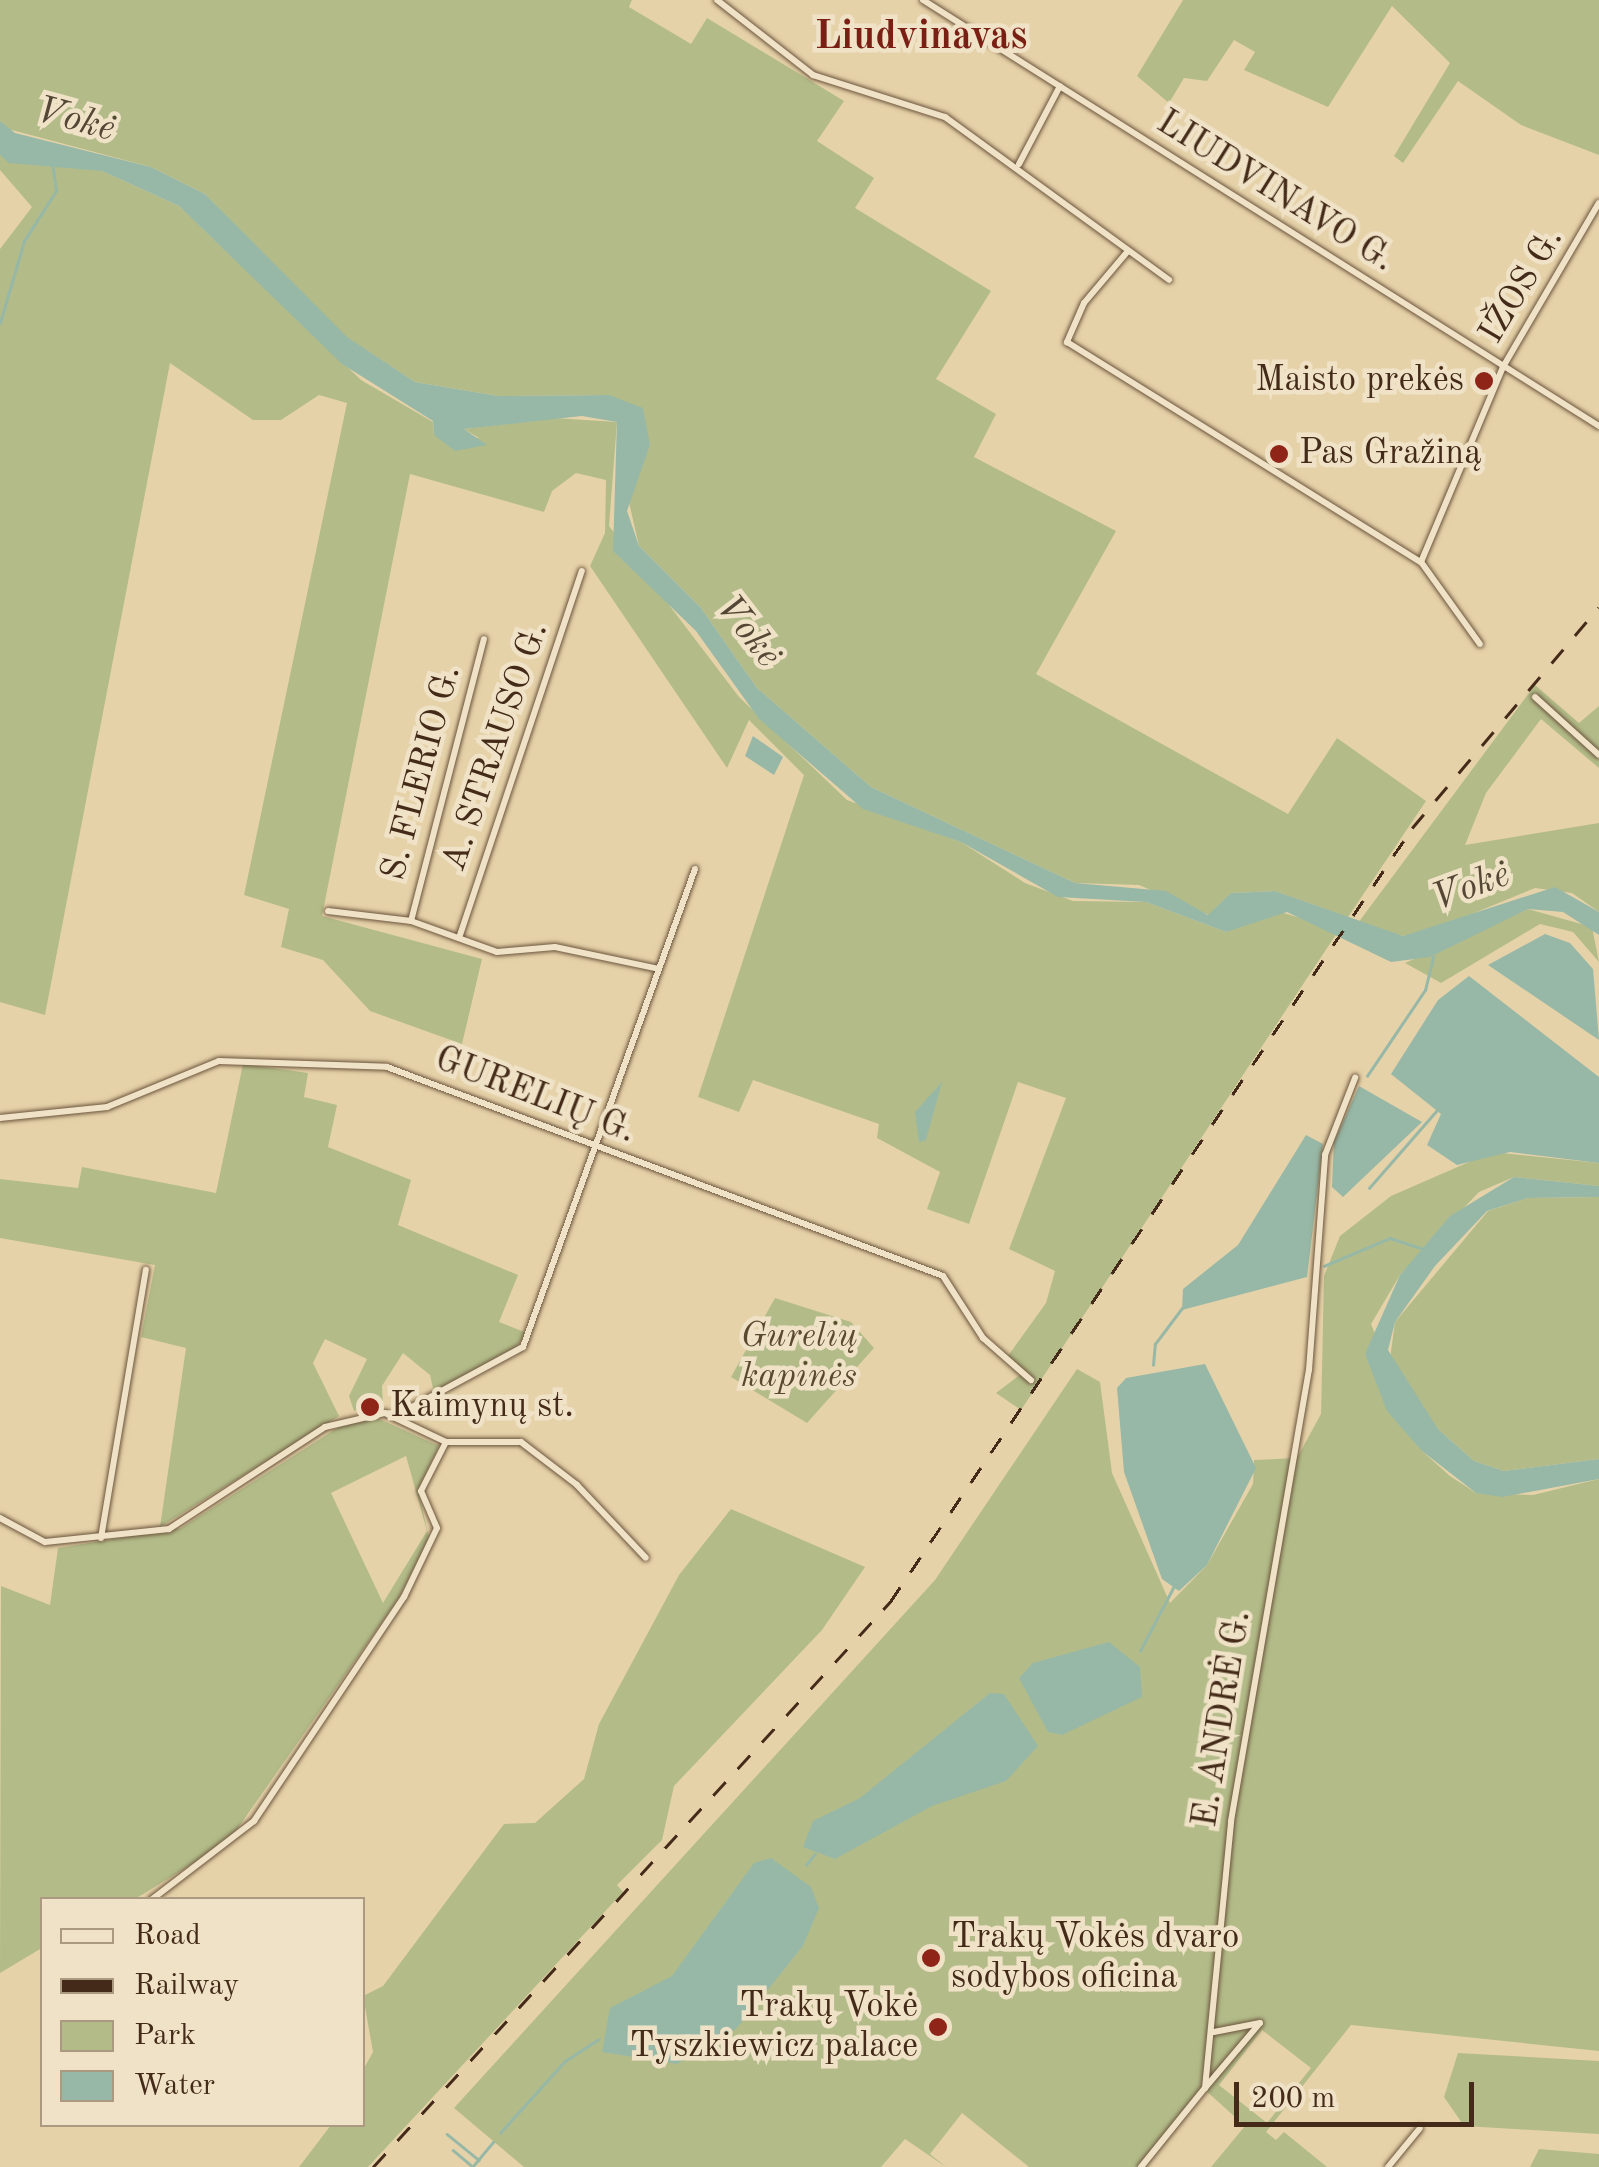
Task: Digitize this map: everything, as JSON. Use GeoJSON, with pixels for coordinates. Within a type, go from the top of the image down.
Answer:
{"type":"FeatureCollection","features":[{"type":"Feature","properties":{"kind":"street"},"geometry":{"type":"LineString","coordinates":[[717,0],[812,75],[929,110],[1018,164],[1168,280]]}},
{"type":"Feature","properties":{"kind":"street","name":"LIUDVINAVO G."},"geometry":{"type":"LineString","coordinates":[[923,0],[1599,426]]}},
{"type":"Feature","properties":{"kind":"street"},"geometry":{"type":"LineString","coordinates":[[1018,164],[1060,86]]}},
{"type":"Feature","properties":{"kind":"street","name":"IŽOS G."},"geometry":{"type":"LineString","coordinates":[[1421,562],[1503,367],[1599,203]]}},
{"type":"Feature","properties":{"kind":"street"},"geometry":{"type":"LineString","coordinates":[[1128,251],[1084,303],[1066,342],[1421,562],[1480,644]]}},
{"type":"Feature","properties":{"kind":"street","name":"A. STRAUSO G."},"geometry":{"type":"LineString","coordinates":[[458,938],[582,572]]}},
{"type":"Feature","properties":{"kind":"street","name":"S. FLERIO G."},"geometry":{"type":"LineString","coordinates":[[410,920],[484,639]]}},
{"type":"Feature","properties":{"kind":"street"},"geometry":{"type":"LineString","coordinates":[[1535,697],[1599,755]]}},
{"type":"Feature","properties":{"kind":"street"},"geometry":{"type":"LineString","coordinates":[[398,1415],[466,1384],[523,1347],[600,1148],[695,869]]}},
{"type":"Feature","properties":{"kind":"street"},"geometry":{"type":"LineString","coordinates":[[328,910],[410,920],[498,952],[555,947],[659,969]]}},
{"type":"Feature","properties":{"kind":"street","name":"GURELIŲ G."},"geometry":{"type":"LineString","coordinates":[[0,1118],[107,1107],[219,1060],[317,1059],[387,1068],[943,1276],[1003,1357],[1031,1380]]}},
{"type":"Feature","properties":{"kind":"street","name":"E. ANDRĖ G."},"geometry":{"type":"LineString","coordinates":[[1141,2167],[1205,2088],[1214,2032],[1231,1821],[1309,1370],[1328,1136],[1354,1078]]}},
{"type":"Feature","properties":{"kind":"street"},"geometry":{"type":"LineString","coordinates":[[101,1538],[146,1270]]}},
{"type":"Feature","properties":{"kind":"street"},"geometry":{"type":"LineString","coordinates":[[417,1424],[418,1407]]}},
{"type":"Feature","properties":{"kind":"street"},"geometry":{"type":"LineString","coordinates":[[0,1518],[45,1542],[169,1529],[325,1428],[364,1413],[398,1415],[446,1442],[521,1442],[577,1485],[646,1558]]}},
{"type":"Feature","properties":{"kind":"street"},"geometry":{"type":"LineString","coordinates":[[154,1897],[254,1822],[404,1597],[438,1528],[421,1490],[446,1442]]}},
{"type":"Feature","properties":{"kind":"street"},"geometry":{"type":"LineString","coordinates":[[1205,2088],[1260,2023],[1214,2032]]}},
{"type":"Feature","properties":{"kind":"street"},"geometry":{"type":"LineString","coordinates":[[1388,2167],[1420,2128]]}},
{"type":"Feature","properties":{"kind":"green space"},"geometry":{"type":"Polygon","coordinates":[[[0,0],[632,0],[629,7],[691,44],[707,18],[844,101],[817,141],[874,178],[855,208],[991,291],[936,379],[996,414],[974,457],[1116,531],[1036,674],[1288,814],[1337,738],[1426,801],[1348,917],[1275,891],[1231,893],[1209,915],[1139,885],[1075,883],[871,787],[757,688],[701,608],[639,546],[628,498],[650,445],[609,395],[498,396],[415,382],[346,337],[205,194],[151,167],[8,129],[0,121],[0,0]]]}},
{"type":"Feature","properties":{"kind":"green space"},"geometry":{"type":"Polygon","coordinates":[[[1183,0],[1599,0],[1599,155],[1521,125],[1458,81],[1403,163],[1394,156],[1450,63],[1392,6],[1328,107],[1244,70],[1255,52],[1234,40],[1207,81],[1184,78],[1169,103],[1137,76],[1183,0]]]}},
{"type":"Feature","properties":{"kind":"green space"},"geometry":{"type":"Polygon","coordinates":[[[0,155],[102,171],[179,206],[361,380],[433,422],[434,435],[479,438],[464,429],[554,418],[617,422],[609,526],[739,697],[847,800],[961,842],[1025,883],[1073,901],[1146,902],[1226,932],[1274,910],[1339,930],[1021,1410],[996,1393],[1025,1371],[1008,1356],[1046,1303],[1055,1271],[1009,1249],[1066,1098],[1018,1082],[969,1224],[927,1209],[940,1172],[877,1138],[879,1124],[753,1080],[739,1112],[698,1097],[804,775],[749,720],[727,768],[590,566],[605,533],[606,480],[576,473],[552,491],[544,512],[410,474],[322,916],[482,959],[462,1044],[370,1011],[323,960],[281,947],[289,909],[244,895],[347,403],[319,395],[281,420],[253,420],[170,363],[45,1015],[0,1002],[0,249],[32,207],[0,170],[0,155]]]}},
{"type":"Feature","properties":{"kind":"green space"},"geometry":{"type":"Polygon","coordinates":[[[1535,685],[1579,723],[1599,706],[1599,768],[1541,719],[1486,793],[1465,845],[1599,823],[1599,912],[1572,893],[1535,888],[1428,932],[1403,936],[1358,923],[1535,685]]]}},
{"type":"Feature","properties":{"kind":"green space"},"geometry":{"type":"Polygon","coordinates":[[[1528,909],[1592,927],[1599,962],[1573,932],[1540,924],[1441,983],[1405,963],[1528,909]]]}},
{"type":"Feature","properties":{"kind":"green space"},"geometry":{"type":"Polygon","coordinates":[[[243,1064],[308,1073],[304,1097],[337,1105],[328,1147],[411,1180],[398,1225],[518,1275],[499,1322],[527,1333],[514,1350],[434,1393],[430,1375],[403,1353],[382,1386],[383,1405],[354,1411],[349,1396],[367,1359],[325,1339],[313,1363],[339,1416],[160,1527],[186,1348],[141,1337],[155,1265],[0,1238],[0,1179],[78,1188],[82,1167],[216,1193],[243,1064]]]}},
{"type":"Feature","properties":{"kind":"green space"},"geometry":{"type":"Polygon","coordinates":[[[1492,1152],[1599,1163],[1599,1186],[1514,1177],[1479,1192],[1400,1275],[1371,1324],[1422,1451],[1450,1476],[1476,1493],[1533,1495],[1599,1479],[1599,2051],[1351,2025],[1266,2132],[1276,2140],[1284,2132],[1327,2167],[1211,2167],[1245,2126],[1204,2089],[1141,2167],[1029,2167],[962,2113],[930,2154],[946,2167],[905,2139],[881,2167],[524,2167],[454,2108],[935,1580],[1077,1369],[1100,1382],[1112,1473],[1170,1603],[1207,1565],[1253,1484],[1254,1460],[1297,1458],[1321,1414],[1324,1276],[1340,1236],[1391,1196],[1492,1152]],[[1262,2030],[1219,2085],[1267,2123],[1311,2068],[1262,2030]]]}},
{"type":"Feature","properties":{"kind":"green space"},"geometry":{"type":"Polygon","coordinates":[[[1599,1197],[1599,1459],[1504,1471],[1474,1461],[1438,1429],[1390,1359],[1395,1322],[1488,1211],[1528,1198],[1599,1197]]]}},
{"type":"Feature","properties":{"kind":"green space","name":"Gurelių kapinės"},"geometry":{"type":"Polygon","coordinates":[[[775,1298],[851,1322],[874,1348],[807,1423],[731,1377],[775,1298]]]}},
{"type":"Feature","properties":{"kind":"green space"},"geometry":{"type":"Polygon","coordinates":[[[375,1417],[439,1446],[418,1490],[429,1538],[399,1598],[228,1842],[138,1897],[40,1897],[40,1949],[0,1973],[1,1586],[50,1605],[58,1548],[181,1528],[342,1425],[375,1417]],[[406,1456],[331,1493],[383,1603],[427,1531],[406,1456]]]}},
{"type":"Feature","properties":{"kind":"green space"},"geometry":{"type":"Polygon","coordinates":[[[731,1509],[865,1567],[822,1630],[674,1786],[662,1840],[617,1885],[623,1892],[368,2167],[299,2167],[329,2127],[365,2127],[365,2066],[373,2052],[365,1995],[383,1986],[504,1824],[535,1823],[584,1779],[599,1724],[679,1575],[731,1509]]]}},
{"type":"Feature","properties":{"kind":"green space"},"geometry":{"type":"Polygon","coordinates":[[[1458,2053],[1599,2061],[1599,2134],[1464,2126],[1444,2097],[1458,2053]]]}},
{"type":"Feature","properties":{"kind":"green space"},"geometry":{"type":"Polygon","coordinates":[[[1539,2149],[1599,2154],[1599,2167],[1530,2167],[1539,2149]]]}},
{"type":"Feature","properties":{"kind":"water"},"geometry":{"type":"Polygon","coordinates":[[[0,121],[15,133],[151,167],[205,194],[347,337],[415,382],[498,396],[609,395],[643,408],[650,445],[627,511],[639,546],[701,608],[757,688],[871,787],[1075,883],[1166,891],[1208,915],[1231,893],[1275,891],[1403,936],[1555,887],[1599,912],[1599,935],[1563,912],[1528,909],[1430,957],[1391,962],[1287,912],[1226,932],[1146,902],[1058,897],[961,842],[863,809],[759,719],[696,631],[613,551],[617,422],[582,416],[464,429],[487,445],[455,451],[434,435],[433,421],[342,364],[179,206],[102,171],[9,163],[0,155],[0,121]]]}},
{"type":"Feature","properties":{"kind":"water"},"geometry":{"type":"Polygon","coordinates":[[[753,736],[783,757],[774,775],[745,756],[753,736]]]}},
{"type":"Feature","properties":{"kind":"water"},"geometry":{"type":"Polygon","coordinates":[[[1545,934],[1570,943],[1593,969],[1599,1040],[1488,965],[1545,934]]]}},
{"type":"Feature","properties":{"kind":"water"},"geometry":{"type":"Polygon","coordinates":[[[1469,976],[1599,1077],[1599,1163],[1510,1152],[1457,1165],[1427,1145],[1441,1114],[1391,1074],[1438,1000],[1469,976]]]}},
{"type":"Feature","properties":{"kind":"water"},"geometry":{"type":"Polygon","coordinates":[[[942,1082],[926,1140],[919,1142],[915,1112],[942,1082]]]}},
{"type":"Feature","properties":{"kind":"water"},"geometry":{"type":"Polygon","coordinates":[[[1359,1086],[1422,1122],[1343,1197],[1332,1187],[1334,1142],[1359,1086]]]}},
{"type":"Feature","properties":{"kind":"water"},"geometry":{"type":"Polygon","coordinates":[[[1306,1135],[1323,1144],[1307,1277],[1182,1310],[1183,1289],[1238,1245],[1306,1135]]]}},
{"type":"Feature","properties":{"kind":"water"},"geometry":{"type":"Polygon","coordinates":[[[1514,1177],[1599,1186],[1599,1197],[1528,1198],[1487,1211],[1435,1266],[1395,1322],[1388,1350],[1438,1429],[1474,1461],[1504,1471],[1599,1459],[1599,1479],[1502,1497],[1476,1493],[1422,1451],[1387,1411],[1365,1354],[1400,1275],[1450,1216],[1514,1177]]]}},
{"type":"Feature","properties":{"kind":"water"},"geometry":{"type":"Polygon","coordinates":[[[1205,1364],[1256,1468],[1207,1565],[1179,1591],[1162,1579],[1124,1472],[1117,1388],[1126,1378],[1205,1364]]]}},
{"type":"Feature","properties":{"kind":"water"},"geometry":{"type":"Polygon","coordinates":[[[1109,1642],[1140,1667],[1142,1697],[1062,1735],[1048,1732],[1019,1678],[1033,1663],[1109,1642]]]}},
{"type":"Feature","properties":{"kind":"water"},"geometry":{"type":"Polygon","coordinates":[[[990,1693],[1004,1694],[1038,1746],[1006,1781],[932,1806],[835,1859],[803,1847],[813,1821],[860,1798],[990,1693]]]}},
{"type":"Feature","properties":{"kind":"water"},"geometry":{"type":"Polygon","coordinates":[[[771,1858],[811,1887],[819,1908],[803,1946],[736,2029],[677,2064],[602,2052],[610,2008],[672,1976],[754,1863],[771,1858]]]}},
{"type":"Feature","properties":{"kind":"waterway"},"geometry":{"type":"LineString","coordinates":[[0,323],[24,241],[56,191],[52,164]]}},
{"type":"Feature","properties":{"kind":"waterway"},"geometry":{"type":"LineString","coordinates":[[1367,1076],[1425,990],[1433,957]]}},
{"type":"Feature","properties":{"kind":"waterway"},"geometry":{"type":"LineString","coordinates":[[1369,1188],[1437,1110]]}},
{"type":"Feature","properties":{"kind":"waterway"},"geometry":{"type":"LineString","coordinates":[[1324,1266],[1390,1238],[1421,1248]]}},
{"type":"Feature","properties":{"kind":"waterway"},"geometry":{"type":"LineString","coordinates":[[1153,1365],[1155,1344],[1182,1308]]}},
{"type":"Feature","properties":{"kind":"waterway"},"geometry":{"type":"LineString","coordinates":[[1140,1651],[1174,1586]]}},
{"type":"Feature","properties":{"kind":"waterway"},"geometry":{"type":"LineString","coordinates":[[806,1865],[815,1854]]}},
{"type":"Feature","properties":{"kind":"waterway"},"geometry":{"type":"LineString","coordinates":[[500,2133],[565,2061],[599,2039]]}},
{"type":"Feature","properties":{"kind":"waterway"},"geometry":{"type":"LineString","coordinates":[[447,2134],[479,2160]]}},
{"type":"Feature","properties":{"kind":"waterway"},"geometry":{"type":"LineString","coordinates":[[473,2166],[493,2142]]}},
{"type":"Feature","properties":{"kind":"waterway"},"geometry":{"type":"LineString","coordinates":[[453,2150],[471,2165]]}},
{"type":"Feature","properties":{"kind":"railway"},"geometry":{"type":"LineString","coordinates":[[373,2167],[890,1602],[1412,828],[1599,607]]}},
{"type":"Feature","properties":{"kind":"place","name":"Maisto prekės"},"geometry":{"type":"Point","coordinates":[1484,381]}},
{"type":"Feature","properties":{"kind":"place","name":"Pas Gražiną"},"geometry":{"type":"Point","coordinates":[1279,454]}},
{"type":"Feature","properties":{"kind":"place","name":"Kaimynų st."},"geometry":{"type":"Point","coordinates":[370,1407]}},
{"type":"Feature","properties":{"kind":"place","name":"Trakų Vokės dvaro sodybos oficina"},"geometry":{"type":"Point","coordinates":[931,1958]}},
{"type":"Feature","properties":{"kind":"place","name":"Trakų Vokė Tyszkiewicz palace"},"geometry":{"type":"Point","coordinates":[938,2027]}},
{"type":"Feature","properties":{"kind":"district","name":"Liudvinavas"},"geometry":{"type":"Point","coordinates":[921,38]}},
{"type":"Feature","properties":{"kind":"water label","name":"Vokė"},"geometry":{"type":"Point","coordinates":[75,121]}},
{"type":"Feature","properties":{"kind":"water label","name":"Vokė"},"geometry":{"type":"Point","coordinates":[747,632]}},
{"type":"Feature","properties":{"kind":"water label","name":"Vokė"},"geometry":{"type":"Point","coordinates":[1471,888]}}]}
